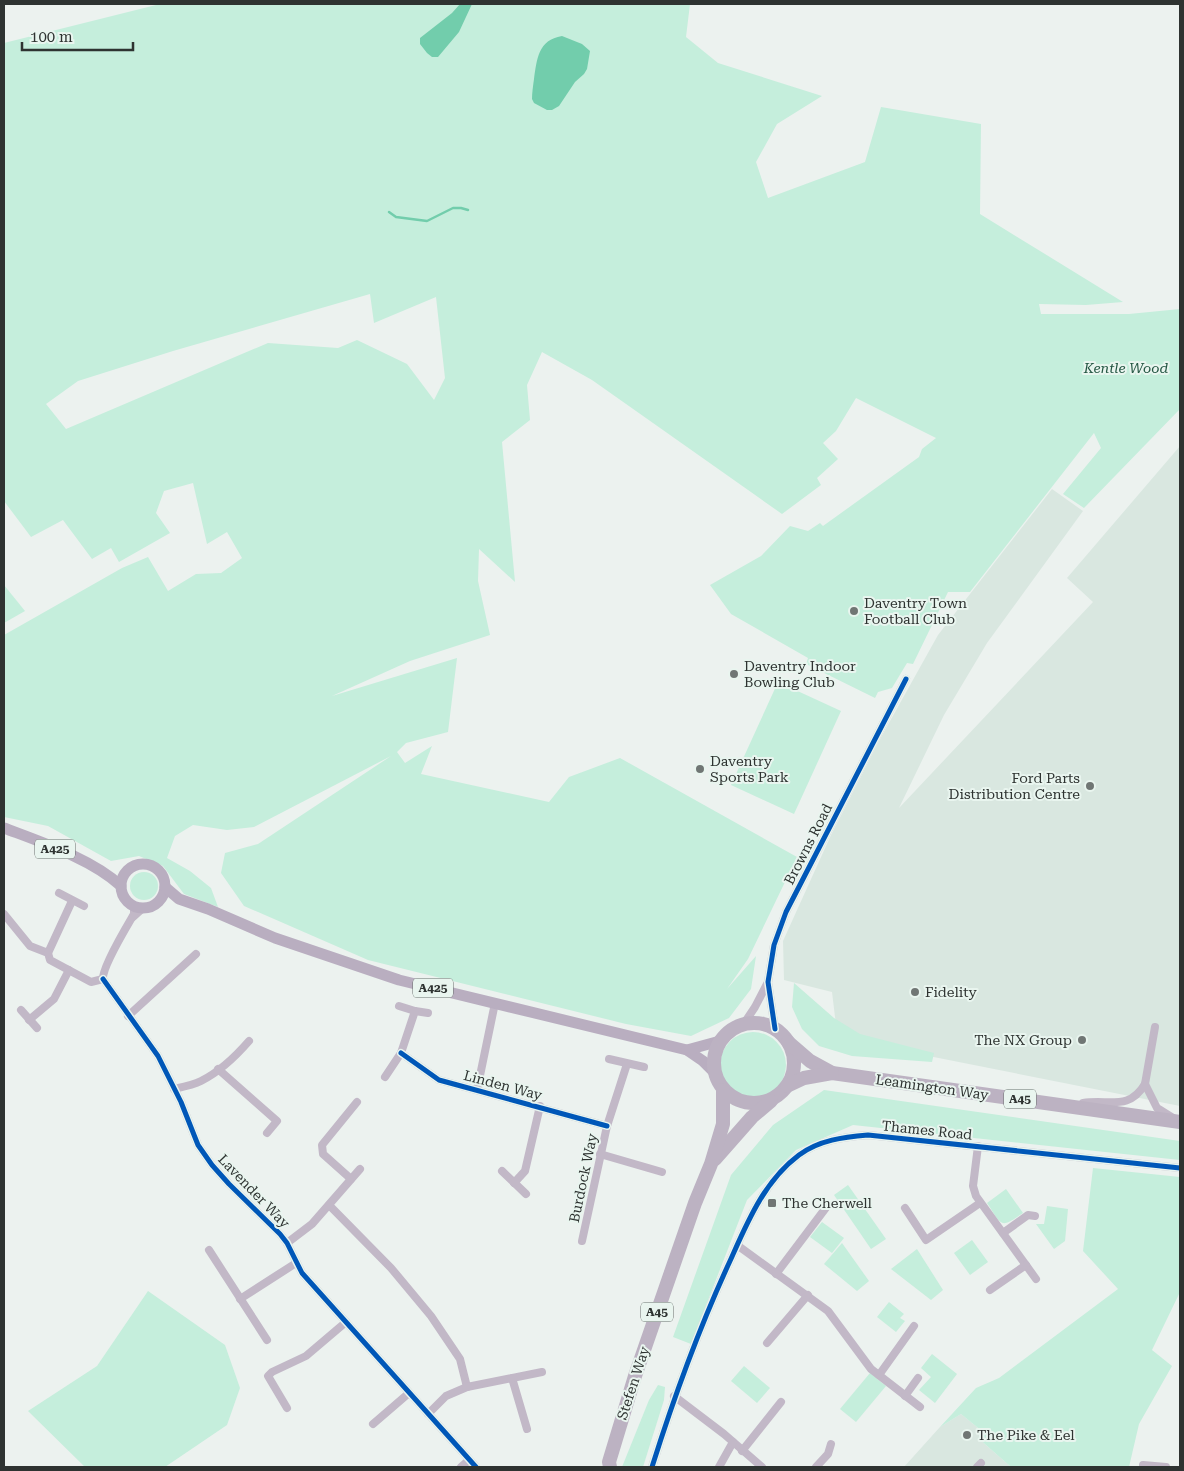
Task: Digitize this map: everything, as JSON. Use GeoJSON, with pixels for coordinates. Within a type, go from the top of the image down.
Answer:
{"type":"FeatureCollection","features":[{"type":"Feature","properties":{"kind":"highway"},"geometry":{"type":"LineString","coordinates":[[748,1023],[762,1024],[775,1029],[788,1042],[793,1054],[794,1066],[787,1086],[773,1099],[761,1103],[749,1104],[733,1098],[723,1090],[714,1072],[714,1056],[720,1041],[728,1032],[743,1025],[748,1023]]}},
{"type":"Feature","properties":{"kind":"highway","name":"Leamington Way"},"geometry":{"type":"LineString","coordinates":[[788,1042],[810,1061],[832,1073]]}},
{"type":"Feature","properties":{"kind":"highway","name":"Leamington Way"},"geometry":{"type":"LineString","coordinates":[[787,1086],[804,1078],[832,1073],[1180,1122]]}},
{"type":"Feature","properties":{"kind":"highway","name":"A45"},"geometry":{"type":"LineString","coordinates":[[711,1164],[722,1124],[723,1090]]}},
{"type":"Feature","properties":{"kind":"highway","name":"A45"},"geometry":{"type":"LineString","coordinates":[[711,1164],[752,1117],[773,1099]]}},
{"type":"Feature","properties":{"kind":"highway","name":"Stefen Way"},"geometry":{"type":"LineString","coordinates":[[608,1465],[644,1351],[695,1203],[711,1164]]}},
{"type":"Feature","properties":{"kind":"main road","name":"A425"},"geometry":{"type":"LineString","coordinates":[[4,828],[73,856],[104,872],[121,886]]}},
{"type":"Feature","properties":{"kind":"main road"},"geometry":{"type":"LineString","coordinates":[[140,864],[150,865],[161,873],[165,887],[160,900],[153,906],[139,907],[124,896],[121,886],[126,872],[140,864]]}},
{"type":"Feature","properties":{"kind":"main road","name":"A425"},"geometry":{"type":"LineString","coordinates":[[104,872],[115,874],[126,872]]}},
{"type":"Feature","properties":{"kind":"main road","name":"A425"},"geometry":{"type":"LineString","coordinates":[[165,887],[180,899],[275,938],[399,980],[687,1050]]}},
{"type":"Feature","properties":{"kind":"main road","name":"A425"},"geometry":{"type":"LineString","coordinates":[[160,900],[180,899]]}},
{"type":"Feature","properties":{"kind":"main road"},"geometry":{"type":"LineString","coordinates":[[687,1050],[720,1041]]}},
{"type":"Feature","properties":{"kind":"main road"},"geometry":{"type":"LineString","coordinates":[[687,1050],[703,1061],[714,1072]]}},
{"type":"Feature","properties":{"kind":"street","name":"Browns Road"},"geometry":{"type":"LineString","coordinates":[[775,1029],[768,982],[774,945],[786,912],[906,679]]}},
{"type":"Feature","properties":{"kind":"street"},"geometry":{"type":"LineString","coordinates":[[60,893],[84,906]]}},
{"type":"Feature","properties":{"kind":"street"},"geometry":{"type":"LineString","coordinates":[[72,901],[48,953],[50,960],[92,982],[103,979],[106,966],[139,907]]}},
{"type":"Feature","properties":{"kind":"street"},"geometry":{"type":"LineString","coordinates":[[4,914],[30,946],[48,953]]}},
{"type":"Feature","properties":{"kind":"street"},"geometry":{"type":"LineString","coordinates":[[128,1016],[186,957],[196,954]]}},
{"type":"Feature","properties":{"kind":"street"},"geometry":{"type":"LineString","coordinates":[[29,1020],[54,999],[69,970]]}},
{"type":"Feature","properties":{"kind":"street","name":"Lavender Way"},"geometry":{"type":"LineString","coordinates":[[103,979],[158,1056],[198,1145],[212,1165],[280,1234],[287,1243],[302,1273],[476,1467]]}},
{"type":"Feature","properties":{"kind":"street","name":"Browns Road"},"geometry":{"type":"LineString","coordinates":[[743,1025],[768,982]]}},
{"type":"Feature","properties":{"kind":"street"},"geometry":{"type":"LineString","coordinates":[[477,1090],[495,1003]]}},
{"type":"Feature","properties":{"kind":"street"},"geometry":{"type":"LineString","coordinates":[[399,1006],[428,1013]]}},
{"type":"Feature","properties":{"kind":"street"},"geometry":{"type":"LineString","coordinates":[[21,1010],[37,1028]]}},
{"type":"Feature","properties":{"kind":"street"},"geometry":{"type":"LineString","coordinates":[[385,1077],[401,1053],[415,1011]]}},
{"type":"Feature","properties":{"kind":"street"},"geometry":{"type":"LineString","coordinates":[[1067,1106],[1087,1102],[1120,1103],[1130,1101],[1141,1091],[1145,1084],[1155,1027]]}},
{"type":"Feature","properties":{"kind":"street"},"geometry":{"type":"LineString","coordinates":[[174,1089],[200,1081],[218,1070],[249,1041]]}},
{"type":"Feature","properties":{"kind":"street","name":"Linden Way"},"geometry":{"type":"LineString","coordinates":[[401,1053],[439,1080],[540,1106],[606,1126]]}},
{"type":"Feature","properties":{"kind":"street"},"geometry":{"type":"LineString","coordinates":[[609,1059],[644,1067]]}},
{"type":"Feature","properties":{"kind":"street","name":"Burdock Way"},"geometry":{"type":"LineString","coordinates":[[582,1241],[606,1126],[627,1064]]}},
{"type":"Feature","properties":{"kind":"street"},"geometry":{"type":"LineString","coordinates":[[218,1070],[277,1121],[268,1133]]}},
{"type":"Feature","properties":{"kind":"street"},"geometry":{"type":"LineString","coordinates":[[1145,1084],[1157,1108],[1180,1122]]}},
{"type":"Feature","properties":{"kind":"street"},"geometry":{"type":"LineString","coordinates":[[351,1179],[323,1154],[322,1145],[357,1102]]}},
{"type":"Feature","properties":{"kind":"street"},"geometry":{"type":"LineString","coordinates":[[514,1183],[525,1171],[540,1106]]}},
{"type":"Feature","properties":{"kind":"street","name":"Thames Road"},"geometry":{"type":"LineString","coordinates":[[652,1467],[674,1396],[715,1293],[737,1245],[760,1199],[776,1177],[800,1154],[826,1142],[845,1137],[868,1135],[1180,1168]]}},
{"type":"Feature","properties":{"kind":"street"},"geometry":{"type":"LineString","coordinates":[[978,1146],[973,1186],[976,1196],[1036,1279]]}},
{"type":"Feature","properties":{"kind":"street"},"geometry":{"type":"LineString","coordinates":[[600,1154],[662,1172]]}},
{"type":"Feature","properties":{"kind":"street"},"geometry":{"type":"LineString","coordinates":[[287,1243],[312,1224],[360,1169]]}},
{"type":"Feature","properties":{"kind":"street"},"geometry":{"type":"LineString","coordinates":[[502,1171],[526,1194]]}},
{"type":"Feature","properties":{"kind":"street"},"geometry":{"type":"LineString","coordinates":[[905,1208],[926,1240],[980,1202]]}},
{"type":"Feature","properties":{"kind":"street"},"geometry":{"type":"LineString","coordinates":[[776,1274],[828,1205]]}},
{"type":"Feature","properties":{"kind":"street"},"geometry":{"type":"LineString","coordinates":[[329,1206],[391,1268],[431,1316],[460,1359],[467,1387]]}},
{"type":"Feature","properties":{"kind":"street"},"geometry":{"type":"LineString","coordinates":[[1003,1233],[1028,1215],[1035,1216]]}},
{"type":"Feature","properties":{"kind":"street"},"geometry":{"type":"LineString","coordinates":[[737,1245],[828,1311],[871,1369],[920,1407]]}},
{"type":"Feature","properties":{"kind":"street"},"geometry":{"type":"LineString","coordinates":[[209,1250],[266,1340]]}},
{"type":"Feature","properties":{"kind":"street"},"geometry":{"type":"LineString","coordinates":[[240,1299],[296,1263]]}},
{"type":"Feature","properties":{"kind":"street"},"geometry":{"type":"LineString","coordinates":[[990,1290],[1026,1265]]}},
{"type":"Feature","properties":{"kind":"street"},"geometry":{"type":"LineString","coordinates":[[767,1343],[808,1295]]}},
{"type":"Feature","properties":{"kind":"street"},"geometry":{"type":"LineString","coordinates":[[287,1408],[268,1376],[272,1372],[306,1356],[346,1322]]}},
{"type":"Feature","properties":{"kind":"street"},"geometry":{"type":"LineString","coordinates":[[879,1375],[914,1326]]}},
{"type":"Feature","properties":{"kind":"street"},"geometry":{"type":"LineString","coordinates":[[428,1414],[446,1396],[467,1387],[542,1372]]}},
{"type":"Feature","properties":{"kind":"street"},"geometry":{"type":"LineString","coordinates":[[512,1378],[527,1429]]}},
{"type":"Feature","properties":{"kind":"street"},"geometry":{"type":"LineString","coordinates":[[905,1396],[918,1378]]}},
{"type":"Feature","properties":{"kind":"street"},"geometry":{"type":"LineString","coordinates":[[373,1424],[409,1392]]}},
{"type":"Feature","properties":{"kind":"street"},"geometry":{"type":"LineString","coordinates":[[674,1396],[762,1467]]}},
{"type":"Feature","properties":{"kind":"street"},"geometry":{"type":"LineString","coordinates":[[742,1450],[781,1402]]}},
{"type":"Feature","properties":{"kind":"street"},"geometry":{"type":"LineString","coordinates":[[719,1467],[733,1442]]}},
{"type":"Feature","properties":{"kind":"street"},"geometry":{"type":"LineString","coordinates":[[816,1467],[828,1454],[831,1444]]}},
{"type":"Feature","properties":{"kind":"street"},"geometry":{"type":"LineString","coordinates":[[461,1467],[470,1460]]}},
{"type":"Feature","properties":{"kind":"street"},"geometry":{"type":"LineString","coordinates":[[1143,1465],[1166,1467]]}},
{"type":"Feature","properties":{"kind":"shaded area"},"geometry":{"type":"Polygon","coordinates":[[[460,4],[472,4],[459,32],[438,57],[432,57],[420,44],[420,38],[452,13],[460,4]]]}},
{"type":"Feature","properties":{"kind":"shaded area"},"geometry":{"type":"Polygon","coordinates":[[[562,36],[582,44],[590,51],[587,69],[575,82],[559,106],[552,110],[547,110],[534,103],[532,99],[536,64],[543,46],[554,38],[562,36]]]}},
{"type":"Feature","properties":{"kind":"shaded area"},"geometry":{"type":"Polygon","coordinates":[[[1180,446],[1180,1106],[858,1042],[836,1025],[832,992],[784,980],[783,941],[831,835],[880,739],[938,635],[1052,489],[1083,511],[987,643],[944,715],[899,808],[1093,602],[1067,578],[1180,446]]]}},
{"type":"Feature","properties":{"kind":"shaded area"},"geometry":{"type":"Polygon","coordinates":[[[961,1414],[983,1432],[979,1439],[1011,1467],[904,1467],[940,1427],[961,1414]]]}},
{"type":"Feature","properties":{"kind":"green space","name":"Kentle Wood"},"geometry":{"type":"Polygon","coordinates":[[[160,4],[690,4],[686,37],[718,63],[822,96],[777,124],[756,162],[768,198],[865,162],[881,107],[981,124],[980,214],[1123,302],[1086,305],[1039,304],[1041,314],[1129,314],[1180,309],[1180,409],[1084,508],[1063,494],[1101,448],[1094,433],[970,592],[948,592],[913,664],[907,663],[892,688],[878,692],[875,698],[806,664],[808,658],[731,614],[710,585],[761,556],[790,526],[808,531],[820,523],[823,526],[919,457],[922,449],[936,438],[856,398],[836,431],[823,443],[838,459],[817,478],[821,485],[782,514],[592,380],[542,352],[527,385],[530,420],[502,442],[515,582],[479,549],[478,581],[490,635],[410,661],[332,696],[457,658],[448,732],[406,743],[397,752],[405,763],[432,746],[421,774],[549,802],[569,777],[620,758],[797,857],[748,959],[727,989],[756,956],[751,989],[729,1018],[691,1036],[626,1024],[368,960],[244,906],[221,873],[225,853],[258,844],[391,756],[254,827],[227,830],[193,825],[175,836],[167,858],[190,871],[211,888],[218,907],[184,894],[163,866],[139,856],[111,861],[48,826],[4,817],[4,635],[122,568],[148,557],[168,591],[196,574],[221,573],[242,558],[227,532],[207,544],[193,483],[164,491],[156,513],[170,533],[119,562],[111,548],[92,559],[63,520],[31,537],[4,501],[4,43],[160,4]],[[370,294],[173,351],[78,381],[46,404],[66,429],[268,343],[338,348],[357,340],[407,364],[434,400],[445,378],[436,297],[374,323],[370,294]]]}},
{"type":"Feature","properties":{"kind":"green space"},"geometry":{"type":"Polygon","coordinates":[[[4,585],[25,611],[4,623],[4,585]]]}},
{"type":"Feature","properties":{"kind":"green space"},"geometry":{"type":"Polygon","coordinates":[[[778,682],[841,711],[794,814],[731,785],[778,682]]]}},
{"type":"Feature","properties":{"kind":"green space"},"geometry":{"type":"Polygon","coordinates":[[[144,872],[154,876],[158,886],[154,896],[144,900],[134,896],[130,886],[134,876],[144,872]]]}},
{"type":"Feature","properties":{"kind":"green space"},"geometry":{"type":"Polygon","coordinates":[[[794,983],[834,1018],[860,1034],[934,1053],[932,1062],[852,1056],[819,1046],[802,1029],[792,1007],[794,983]]]}},
{"type":"Feature","properties":{"kind":"green space"},"geometry":{"type":"Polygon","coordinates":[[[753,1032],[766,1035],[776,1042],[783,1052],[786,1065],[783,1078],[776,1088],[766,1095],[753,1098],[740,1095],[730,1088],[723,1078],[720,1065],[723,1052],[730,1042],[740,1035],[753,1032]]]}},
{"type":"Feature","properties":{"kind":"green space"},"geometry":{"type":"Polygon","coordinates":[[[824,1090],[1180,1141],[1180,1160],[853,1125],[796,1150],[747,1200],[691,1344],[673,1337],[731,1175],[773,1125],[824,1090]]]}},
{"type":"Feature","properties":{"kind":"green space"},"geometry":{"type":"Polygon","coordinates":[[[1093,1168],[1180,1177],[1180,1292],[1152,1350],[1172,1366],[1139,1424],[1129,1467],[1011,1467],[978,1438],[983,1432],[961,1414],[940,1427],[976,1388],[999,1378],[1118,1289],[1083,1251],[1093,1168]]]}},
{"type":"Feature","properties":{"kind":"green space"},"geometry":{"type":"Polygon","coordinates":[[[848,1185],[886,1239],[871,1249],[834,1195],[848,1185]]]}},
{"type":"Feature","properties":{"kind":"green space"},"geometry":{"type":"Polygon","coordinates":[[[1006,1189],[1023,1213],[1009,1222],[1002,1223],[987,1203],[1006,1189]]]}},
{"type":"Feature","properties":{"kind":"green space"},"geometry":{"type":"Polygon","coordinates":[[[1047,1206],[1068,1209],[1065,1241],[1054,1249],[1036,1224],[1044,1224],[1047,1206]]]}},
{"type":"Feature","properties":{"kind":"green space"},"geometry":{"type":"Polygon","coordinates":[[[822,1222],[844,1238],[832,1253],[810,1237],[822,1222]]]}},
{"type":"Feature","properties":{"kind":"green space"},"geometry":{"type":"Polygon","coordinates":[[[972,1240],[988,1262],[970,1275],[954,1253],[972,1240]]]}},
{"type":"Feature","properties":{"kind":"green space"},"geometry":{"type":"Polygon","coordinates":[[[842,1243],[869,1281],[857,1291],[824,1264],[842,1243]]]}},
{"type":"Feature","properties":{"kind":"green space"},"geometry":{"type":"Polygon","coordinates":[[[917,1249],[943,1290],[931,1300],[891,1269],[917,1249]]]}},
{"type":"Feature","properties":{"kind":"green space"},"geometry":{"type":"Polygon","coordinates":[[[148,1291],[225,1345],[240,1388],[227,1425],[165,1467],[85,1467],[28,1411],[97,1366],[148,1291]]]}},
{"type":"Feature","properties":{"kind":"green space"},"geometry":{"type":"Polygon","coordinates":[[[889,1302],[904,1314],[900,1318],[905,1321],[896,1332],[877,1317],[889,1302]]]}},
{"type":"Feature","properties":{"kind":"green space"},"geometry":{"type":"Polygon","coordinates":[[[932,1354],[957,1374],[935,1403],[919,1390],[931,1377],[921,1368],[932,1354]]]}},
{"type":"Feature","properties":{"kind":"green space"},"geometry":{"type":"Polygon","coordinates":[[[744,1366],[770,1388],[757,1403],[731,1381],[744,1366]]]}},
{"type":"Feature","properties":{"kind":"green space"},"geometry":{"type":"Polygon","coordinates":[[[870,1373],[886,1386],[856,1422],[840,1409],[870,1373]]]}},
{"type":"Feature","properties":{"kind":"green space"},"geometry":{"type":"Polygon","coordinates":[[[658,1385],[665,1387],[664,1400],[643,1467],[622,1467],[649,1400],[658,1385]]]}},
{"type":"Feature","properties":{"kind":"waterway"},"geometry":{"type":"LineString","coordinates":[[389,212],[396,217],[427,221],[453,208],[468,210]]}},
{"type":"Feature","properties":{"kind":"cycle path"},"geometry":{"type":"LineString","coordinates":[[775,1029],[768,982],[774,945],[786,912],[906,679]]}},
{"type":"Feature","properties":{"kind":"cycle path"},"geometry":{"type":"LineString","coordinates":[[103,979],[158,1056],[181,1102],[198,1145],[212,1165],[280,1234],[287,1243],[302,1273],[476,1467]]}},
{"type":"Feature","properties":{"kind":"cycle path"},"geometry":{"type":"LineString","coordinates":[[401,1053],[439,1080],[607,1126]]}},
{"type":"Feature","properties":{"kind":"cycle path"},"geometry":{"type":"LineString","coordinates":[[652,1467],[697,1337],[743,1232],[766,1190],[776,1177],[787,1165],[807,1150],[832,1140],[868,1135],[1180,1168]]}},
{"type":"Feature","properties":{"kind":"place","name":"Daventry Town Football Club"},"geometry":{"type":"Point","coordinates":[854,611]}},
{"type":"Feature","properties":{"kind":"place","name":"Daventry Indoor Bowling Club"},"geometry":{"type":"Point","coordinates":[734,674]}},
{"type":"Feature","properties":{"kind":"place","name":"Daventry Sports Park"},"geometry":{"type":"Point","coordinates":[700,769]}},
{"type":"Feature","properties":{"kind":"place","name":"Ford Parts Distribution Centre"},"geometry":{"type":"Point","coordinates":[1090,786]}},
{"type":"Feature","properties":{"kind":"place","name":"Fidelity"},"geometry":{"type":"Point","coordinates":[915,992]}},
{"type":"Feature","properties":{"kind":"place","name":"The NX Group"},"geometry":{"type":"Point","coordinates":[1082,1040]}},
{"type":"Feature","properties":{"kind":"place","name":"The Cherwell"},"geometry":{"type":"Point","coordinates":[772,1203]}},
{"type":"Feature","properties":{"kind":"place","name":"The Pike & Eel"},"geometry":{"type":"Point","coordinates":[967,1435]}}]}
